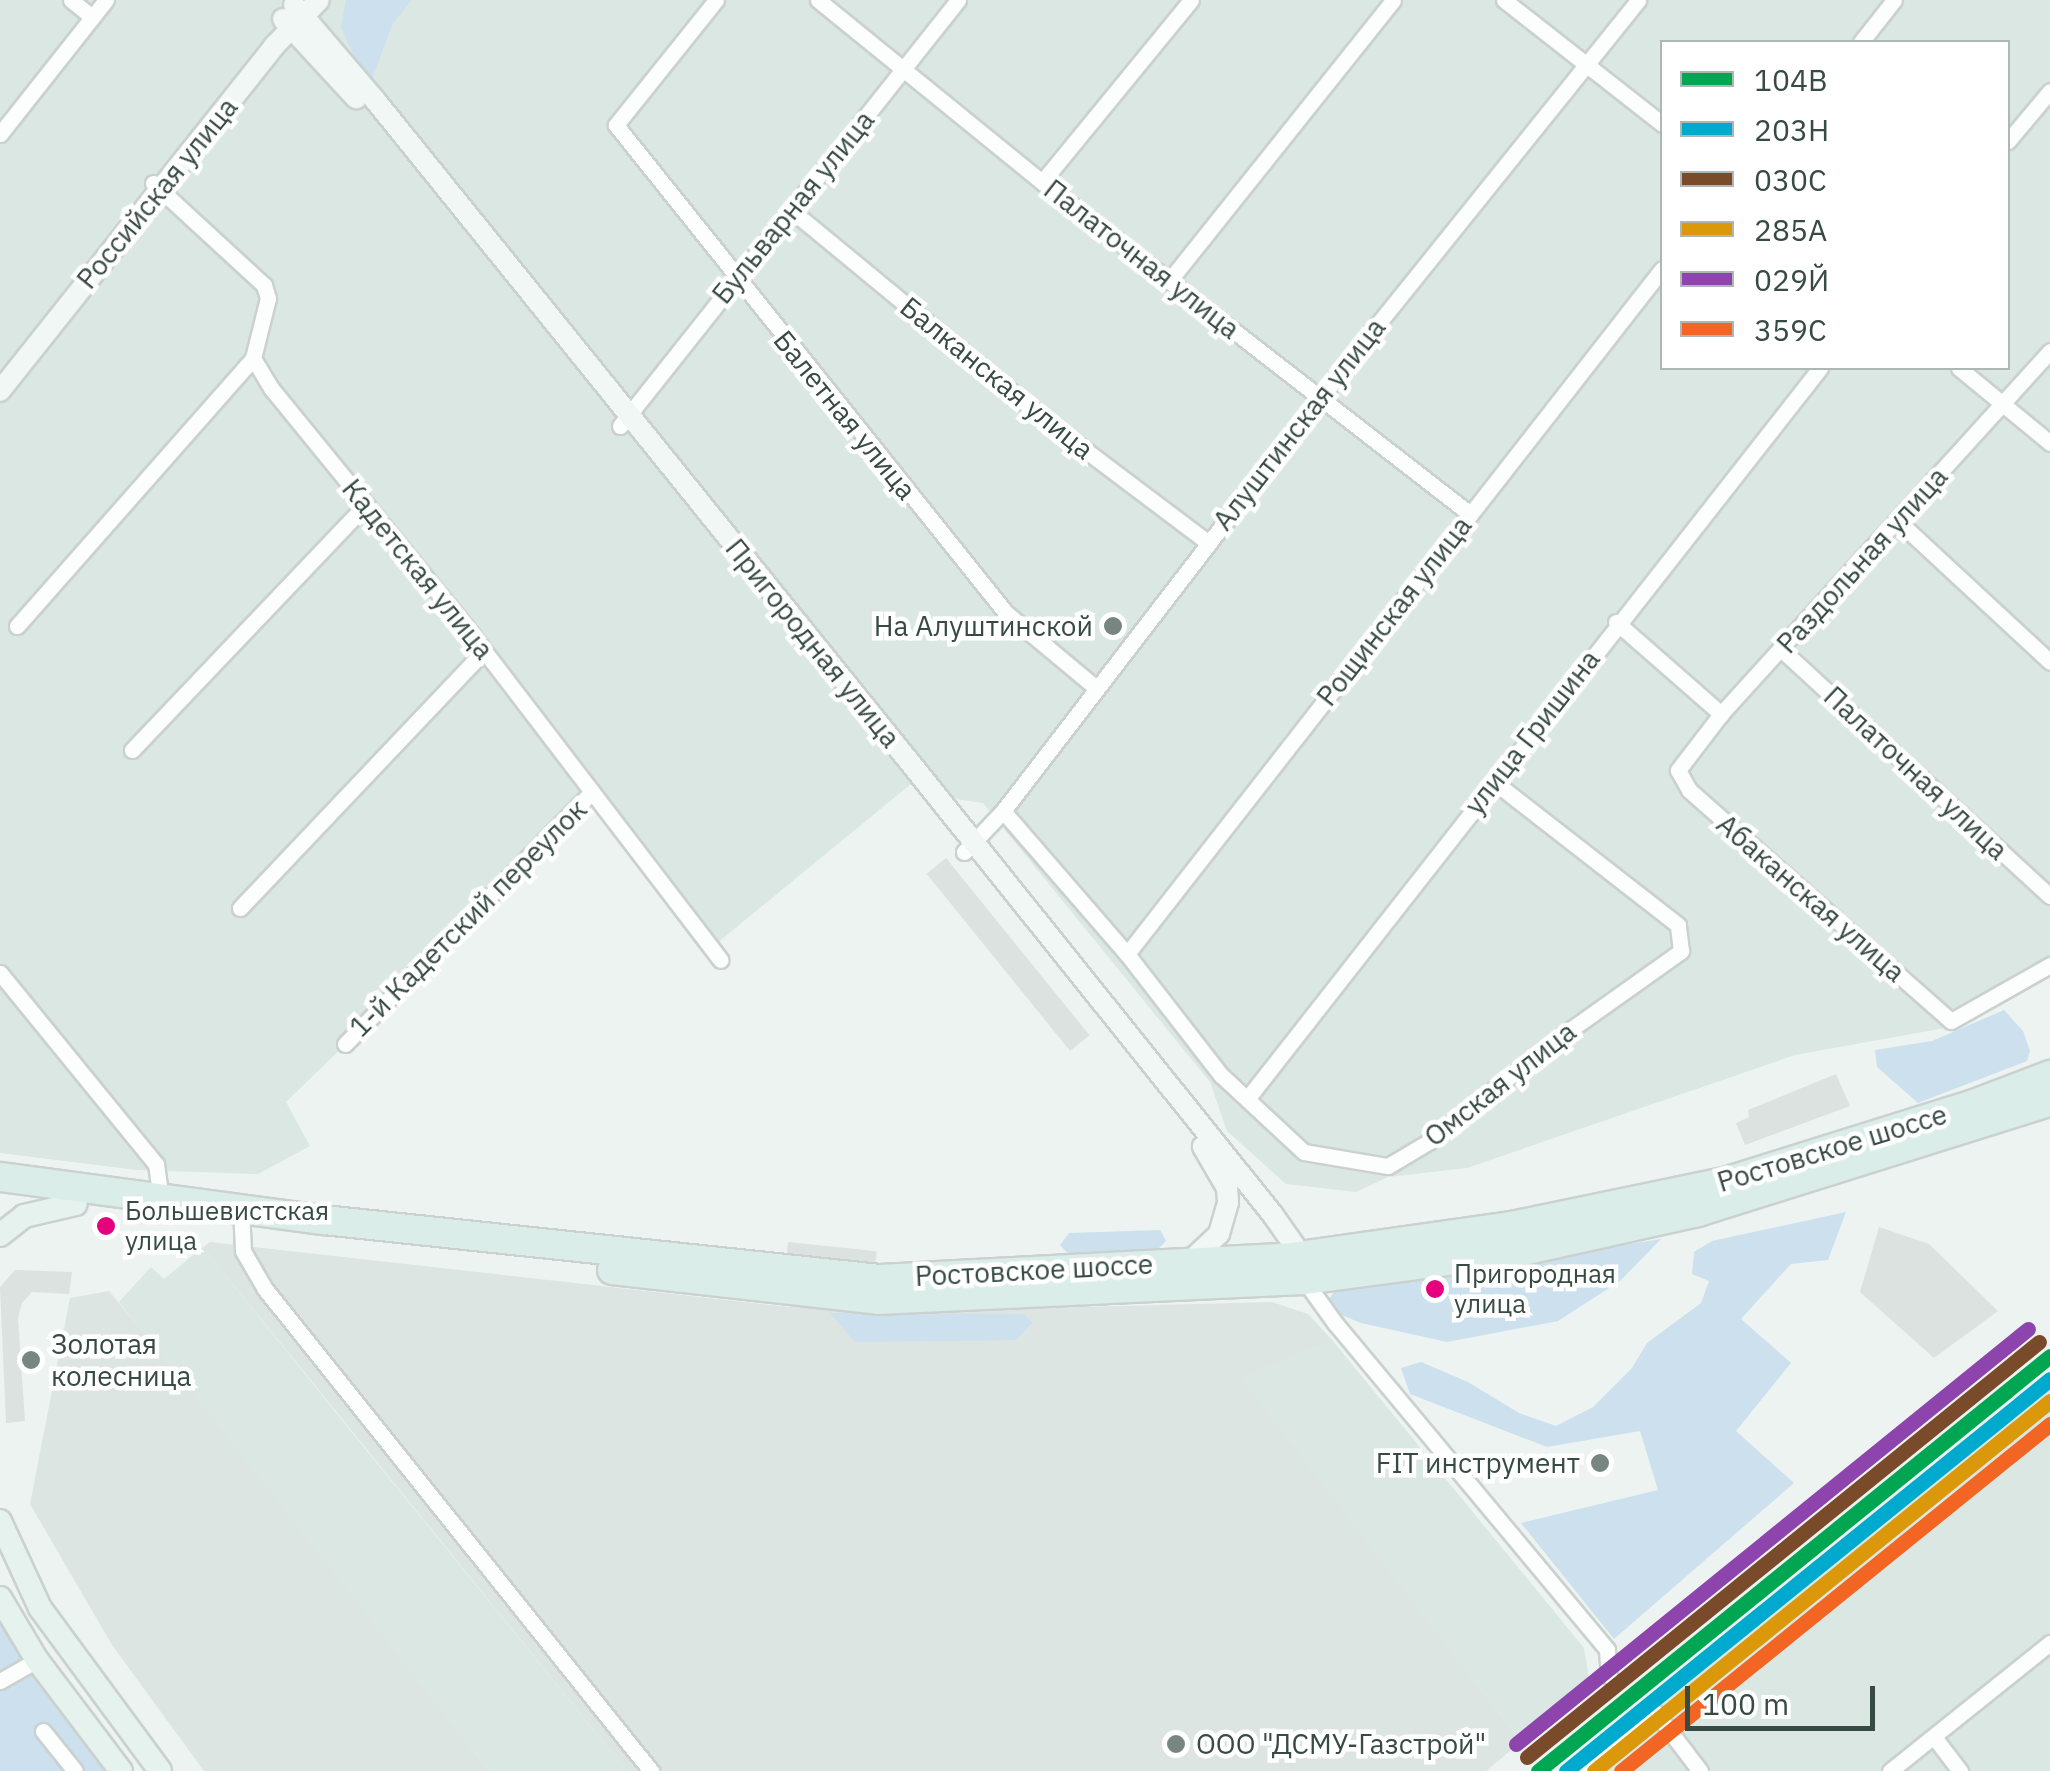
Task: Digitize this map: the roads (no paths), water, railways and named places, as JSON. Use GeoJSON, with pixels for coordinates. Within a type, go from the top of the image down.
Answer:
{"type":"FeatureCollection","features":[{"type":"Feature","properties":{"kind":"highway","name":"Ростовское шоссе"},"geometry":{"type":"LineString","coordinates":[[0,1194],[880,1279],[1188,1262],[1306,1272],[1728,1182],[1971,1105],[2050,1075]]}},
{"type":"Feature","properties":{"kind":"highway","name":"Ростовское шоссе"},"geometry":{"type":"LineString","coordinates":[[0,1177],[160,1199],[241,1217],[878,1300],[1306,1272],[1518,1252],[1698,1212],[2050,1102]]}},
{"type":"Feature","properties":{"kind":"main road"},"geometry":{"type":"LineString","coordinates":[[0,1235],[24,1216],[76,1204]]}},
{"type":"Feature","properties":{"kind":"main road"},"geometry":{"type":"LineString","coordinates":[[0,1520],[40,1608],[160,1771]]}},
{"type":"Feature","properties":{"kind":"main road"},"geometry":{"type":"LineString","coordinates":[[0,1598],[37,1660],[121,1771]]}},
{"type":"Feature","properties":{"kind":"street"},"geometry":{"type":"LineString","coordinates":[[71,0],[92,17]]}},
{"type":"Feature","properties":{"kind":"street"},"geometry":{"type":"LineString","coordinates":[[0,134],[106,0]]}},
{"type":"Feature","properties":{"kind":"street","name":"Балетная улица"},"geometry":{"type":"LineString","coordinates":[[716,0],[616,124],[1005,612],[1095,687]]}},
{"type":"Feature","properties":{"kind":"street","name":"Палаточная улица"},"geometry":{"type":"LineString","coordinates":[[818,0],[1042,182],[1470,514]]}},
{"type":"Feature","properties":{"kind":"street","name":"Бульварная улица"},"geometry":{"type":"LineString","coordinates":[[624,421],[958,0]]}},
{"type":"Feature","properties":{"kind":"street"},"geometry":{"type":"LineString","coordinates":[[1042,182],[1192,0]]}},
{"type":"Feature","properties":{"kind":"street"},"geometry":{"type":"LineString","coordinates":[[1169,281],[1393,0]]}},
{"type":"Feature","properties":{"kind":"street"},"geometry":{"type":"LineString","coordinates":[[1504,0],[1586,60],[1660,122]]}},
{"type":"Feature","properties":{"kind":"street","name":"Алуштинская улица"},"geometry":{"type":"LineString","coordinates":[[970,848],[1004,811],[1207,542],[1586,60],[1638,0]]}},
{"type":"Feature","properties":{"kind":"street"},"geometry":{"type":"LineString","coordinates":[[1863,40],[1894,0]]}},
{"type":"Feature","properties":{"kind":"street","name":"Российская улица"},"geometry":{"type":"LineString","coordinates":[[0,377],[299,12]]}},
{"type":"Feature","properties":{"kind":"street","name":"Пригородная улица"},"geometry":{"type":"LineString","coordinates":[[299,12],[1306,1272],[1334,1324],[1607,1650],[1609,1676]]}},
{"type":"Feature","properties":{"kind":"street"},"geometry":{"type":"LineString","coordinates":[[2010,139],[2050,91]]}},
{"type":"Feature","properties":{"kind":"street"},"geometry":{"type":"LineString","coordinates":[[17,626],[254,358],[268,298],[264,285],[157,186]]}},
{"type":"Feature","properties":{"kind":"street","name":"Российская улица"},"geometry":{"type":"LineString","coordinates":[[0,391],[157,186]]}},
{"type":"Feature","properties":{"kind":"street","name":"Балканская улица"},"geometry":{"type":"LineString","coordinates":[[790,210],[1052,425],[1207,542]]}},
{"type":"Feature","properties":{"kind":"street","name":"Рощинская улица"},"geometry":{"type":"LineString","coordinates":[[1127,954],[1660,272]]}},
{"type":"Feature","properties":{"kind":"street","name":"Раздольная улица"},"geometry":{"type":"LineString","coordinates":[[1678,770],[1681,760],[1721,714],[2050,351]]}},
{"type":"Feature","properties":{"kind":"street","name":"Кадетская улица"},"geometry":{"type":"LineString","coordinates":[[254,358],[271,388],[484,651],[721,960]]}},
{"type":"Feature","properties":{"kind":"street","name":"улица Гришина"},"geometry":{"type":"LineString","coordinates":[[1247,1099],[1616,622],[1818,370]]}},
{"type":"Feature","properties":{"kind":"street"},"geometry":{"type":"LineString","coordinates":[[1962,370],[2050,443]]}},
{"type":"Feature","properties":{"kind":"street"},"geometry":{"type":"LineString","coordinates":[[132,750],[365,505]]}},
{"type":"Feature","properties":{"kind":"street"},"geometry":{"type":"LineString","coordinates":[[1898,521],[2050,662]]}},
{"type":"Feature","properties":{"kind":"street"},"geometry":{"type":"LineString","coordinates":[[1616,622],[1721,714]]}},
{"type":"Feature","properties":{"kind":"street","name":"Палаточная улица"},"geometry":{"type":"LineString","coordinates":[[1781,649],[2050,896]]}},
{"type":"Feature","properties":{"kind":"street"},"geometry":{"type":"LineString","coordinates":[[240,908],[484,651]]}},
{"type":"Feature","properties":{"kind":"street","name":"Абаканская улица"},"geometry":{"type":"LineString","coordinates":[[1678,770],[1689,790],[1951,1021],[2050,965]]}},
{"type":"Feature","properties":{"kind":"street","name":"Омская улица"},"geometry":{"type":"LineString","coordinates":[[1247,1099],[1304,1152],[1388,1166],[1430,1141],[1546,1047],[1680,950],[1678,925],[1493,781]]}},
{"type":"Feature","properties":{"kind":"street","name":"1-й Кадетский переулок"},"geometry":{"type":"LineString","coordinates":[[345,1044],[592,792]]}},
{"type":"Feature","properties":{"kind":"street"},"geometry":{"type":"LineString","coordinates":[[1004,811],[1127,954],[1222,1075],[1247,1099]]}},
{"type":"Feature","properties":{"kind":"street","name":"Пригородная улица"},"geometry":{"type":"LineString","coordinates":[[970,848],[1203,1147],[1306,1272]]}},
{"type":"Feature","properties":{"kind":"street"},"geometry":{"type":"LineString","coordinates":[[0,973],[156,1164],[160,1199]]}},
{"type":"Feature","properties":{"kind":"street"},"geometry":{"type":"LineString","coordinates":[[1188,1262],[1219,1234],[1228,1202],[1227,1188],[1203,1147]]}},
{"type":"Feature","properties":{"kind":"street"},"geometry":{"type":"LineString","coordinates":[[241,1217],[243,1252],[265,1290],[650,1771]]}},
{"type":"Feature","properties":{"kind":"street"},"geometry":{"type":"LineString","coordinates":[[1890,1771],[2050,1642]]}},
{"type":"Feature","properties":{"kind":"street"},"geometry":{"type":"LineString","coordinates":[[0,1681],[37,1660]]}},
{"type":"Feature","properties":{"kind":"street"},"geometry":{"type":"LineString","coordinates":[[1585,1771],[1656,1713],[1700,1771]]}},
{"type":"Feature","properties":{"kind":"street"},"geometry":{"type":"LineString","coordinates":[[43,1731],[75,1771]]}},
{"type":"Feature","properties":{"kind":"street"},"geometry":{"type":"LineString","coordinates":[[1934,1737],[1960,1771]]}},
{"type":"Feature","properties":{"kind":"place","name":"На Алуштинской"},"geometry":{"type":"Point","coordinates":[1113,626]}},
{"type":"Feature","properties":{"kind":"place","name":"Большевистская улица"},"geometry":{"type":"Point","coordinates":[106,1226]}},
{"type":"Feature","properties":{"kind":"place","name":"Пригородная улица"},"geometry":{"type":"Point","coordinates":[1435,1289]}},
{"type":"Feature","properties":{"kind":"place","name":"Золотая колесница"},"geometry":{"type":"Point","coordinates":[31,1360]}},
{"type":"Feature","properties":{"kind":"place","name":"FIT инструмент"},"geometry":{"type":"Point","coordinates":[1600,1463]}},
{"type":"Feature","properties":{"kind":"place","name":"ООО \"ДСМУ-Газстрой\""},"geometry":{"type":"Point","coordinates":[1176,1744]}}]}
